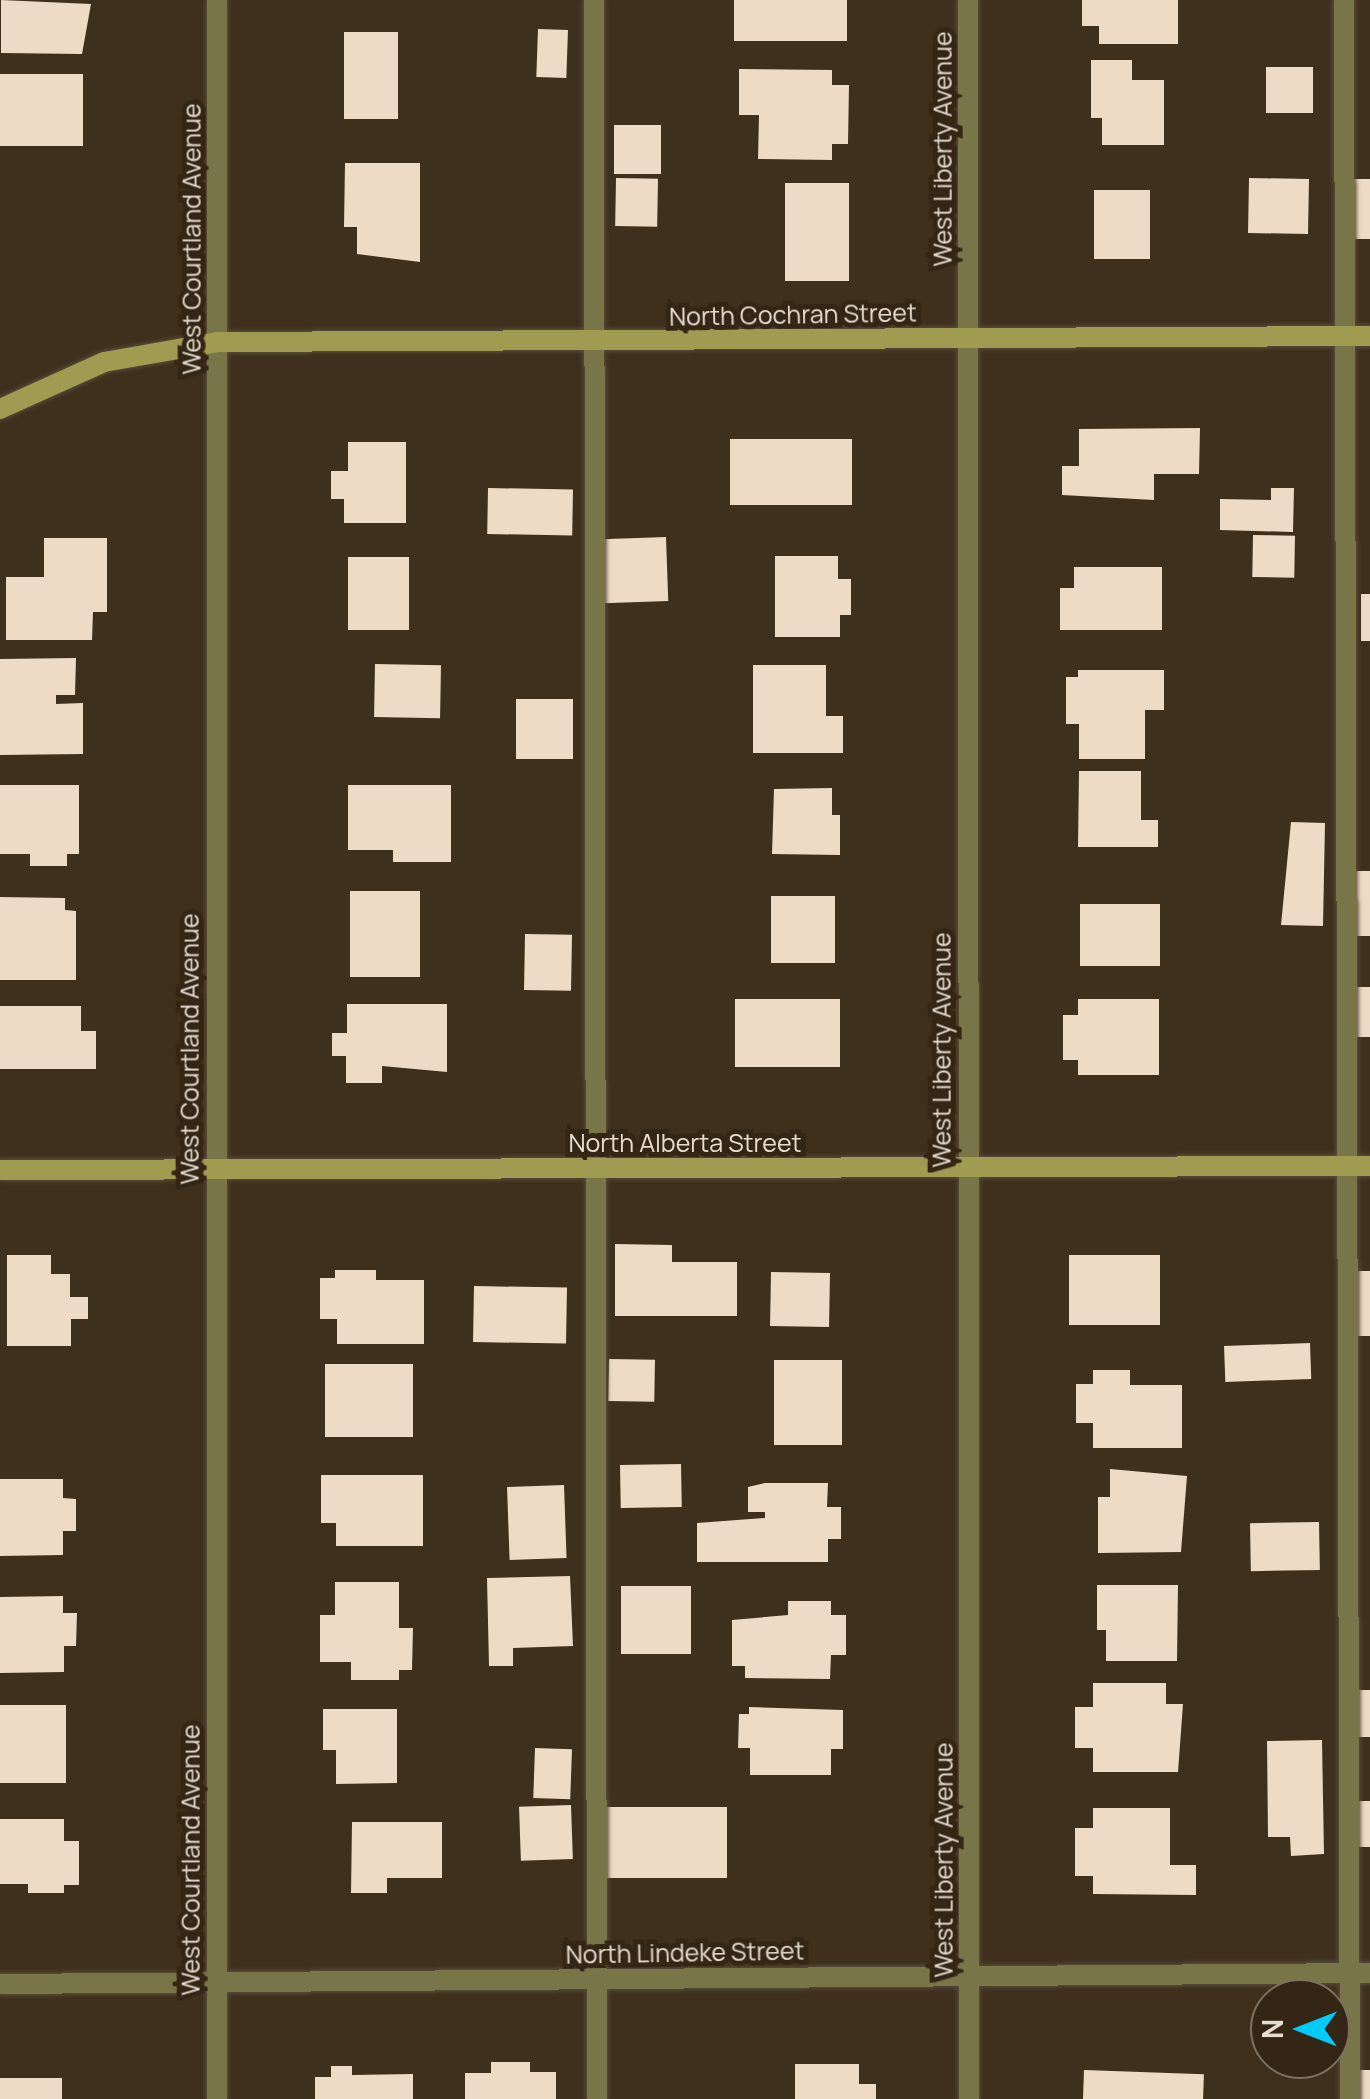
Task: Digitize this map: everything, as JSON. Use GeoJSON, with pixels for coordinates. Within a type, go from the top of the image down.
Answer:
{"type":"FeatureCollection","features":[{"type":"Feature","properties":{"kind":"main road","name":"North Cochran Street"},"geometry":{"type":"LineString","coordinates":[[0,409],[104,362],[217,342],[1370,336]]}},
{"type":"Feature","properties":{"kind":"main road","name":"North Alberta Street"},"geometry":{"type":"LineString","coordinates":[[0,1170],[1360,1166]]}},
{"type":"Feature","properties":{"kind":"street","name":"West Courtland Avenue"},"geometry":{"type":"LineString","coordinates":[[217,0],[217,2099]]}},
{"type":"Feature","properties":{"kind":"street"},"geometry":{"type":"LineString","coordinates":[[594,0],[592,1168],[596,2099]]}},
{"type":"Feature","properties":{"kind":"street","name":"West Liberty Avenue"},"geometry":{"type":"LineString","coordinates":[[968,0],[969,2099]]}},
{"type":"Feature","properties":{"kind":"street"},"geometry":{"type":"LineString","coordinates":[[1344,0],[1344,336],[1360,1166],[1360,1974],[1350,2099]]}},
{"type":"Feature","properties":{"kind":"street","name":"North Lindeke Street"},"geometry":{"type":"LineString","coordinates":[[0,1984],[1360,1974]]}},
{"type":"Feature","properties":{"kind":"building"},"geometry":{"type":"Polygon","coordinates":[[[1,0],[91,4],[82,54],[1,53],[1,0]]]}},
{"type":"Feature","properties":{"kind":"building"},"geometry":{"type":"Polygon","coordinates":[[[734,0],[847,0],[847,41],[734,41],[734,0]]]}},
{"type":"Feature","properties":{"kind":"building"},"geometry":{"type":"Polygon","coordinates":[[[1082,0],[1178,0],[1178,44],[1099,44],[1099,26],[1082,26],[1082,0]]]}},
{"type":"Feature","properties":{"kind":"building"},"geometry":{"type":"Polygon","coordinates":[[[538,29],[568,30],[566,78],[536,77],[538,29]]]}},
{"type":"Feature","properties":{"kind":"building"},"geometry":{"type":"Polygon","coordinates":[[[344,32],[398,32],[398,119],[344,119],[344,32]]]}},
{"type":"Feature","properties":{"kind":"building"},"geometry":{"type":"Polygon","coordinates":[[[1091,60],[1132,60],[1132,80],[1164,80],[1164,145],[1102,145],[1102,118],[1091,118],[1091,60]]]}},
{"type":"Feature","properties":{"kind":"building"},"geometry":{"type":"Polygon","coordinates":[[[1266,67],[1313,67],[1313,113],[1266,113],[1266,67]]]}},
{"type":"Feature","properties":{"kind":"building"},"geometry":{"type":"Polygon","coordinates":[[[739,69],[832,70],[832,85],[849,85],[848,144],[832,144],[832,160],[758,159],[759,115],[739,115],[739,69]]]}},
{"type":"Feature","properties":{"kind":"building"},"geometry":{"type":"Polygon","coordinates":[[[0,74],[83,74],[83,146],[0,146],[0,74]]]}},
{"type":"Feature","properties":{"kind":"building"},"geometry":{"type":"Polygon","coordinates":[[[614,125],[661,125],[661,174],[614,174],[614,125]]]}},
{"type":"Feature","properties":{"kind":"building"},"geometry":{"type":"Polygon","coordinates":[[[345,163],[420,163],[420,262],[357,254],[357,227],[344,227],[345,163]]]}},
{"type":"Feature","properties":{"kind":"building"},"geometry":{"type":"Polygon","coordinates":[[[616,178],[658,179],[657,227],[615,226],[616,178]]]}},
{"type":"Feature","properties":{"kind":"building"},"geometry":{"type":"Polygon","coordinates":[[[1249,178],[1309,179],[1308,234],[1248,233],[1249,178]]]}},
{"type":"Feature","properties":{"kind":"building"},"geometry":{"type":"Polygon","coordinates":[[[1349,179],[1370,179],[1370,239],[1349,239],[1349,179]]]}},
{"type":"Feature","properties":{"kind":"building"},"geometry":{"type":"Polygon","coordinates":[[[785,183],[849,183],[849,281],[785,281],[785,183]]]}},
{"type":"Feature","properties":{"kind":"building"},"geometry":{"type":"Polygon","coordinates":[[[1094,190],[1150,190],[1150,259],[1094,259],[1094,190]]]}},
{"type":"Feature","properties":{"kind":"building"},"geometry":{"type":"Polygon","coordinates":[[[1200,428],[1199,474],[1154,474],[1154,500],[1062,495],[1062,466],[1079,466],[1079,429],[1200,428]]]}},
{"type":"Feature","properties":{"kind":"building"},"geometry":{"type":"Polygon","coordinates":[[[730,439],[852,439],[852,505],[730,505],[730,439]]]}},
{"type":"Feature","properties":{"kind":"building"},"geometry":{"type":"Polygon","coordinates":[[[348,442],[406,442],[406,523],[344,523],[344,499],[331,499],[331,471],[348,471],[348,442]]]}},
{"type":"Feature","properties":{"kind":"building"},"geometry":{"type":"Polygon","coordinates":[[[488,488],[573,489],[572,535],[487,534],[488,488]]]}},
{"type":"Feature","properties":{"kind":"building"},"geometry":{"type":"Polygon","coordinates":[[[1271,488],[1294,488],[1293,532],[1220,530],[1220,499],[1271,500],[1271,488]]]}},
{"type":"Feature","properties":{"kind":"building"},"geometry":{"type":"Polygon","coordinates":[[[1253,535],[1295,536],[1294,578],[1252,577],[1253,535]]]}},
{"type":"Feature","properties":{"kind":"building"},"geometry":{"type":"Polygon","coordinates":[[[666,537],[668,601],[603,603],[601,539],[666,537]]]}},
{"type":"Feature","properties":{"kind":"building"},"geometry":{"type":"Polygon","coordinates":[[[44,538],[107,538],[107,612],[93,612],[92,640],[6,640],[6,577],[44,577],[44,538]]]}},
{"type":"Feature","properties":{"kind":"building"},"geometry":{"type":"Polygon","coordinates":[[[775,556],[838,556],[838,579],[851,579],[851,615],[840,615],[840,637],[775,637],[775,556]]]}},
{"type":"Feature","properties":{"kind":"building"},"geometry":{"type":"Polygon","coordinates":[[[348,557],[409,557],[409,630],[348,630],[348,557]]]}},
{"type":"Feature","properties":{"kind":"building"},"geometry":{"type":"Polygon","coordinates":[[[1074,567],[1162,567],[1162,630],[1060,630],[1060,588],[1074,588],[1074,567]]]}},
{"type":"Feature","properties":{"kind":"building"},"geometry":{"type":"Polygon","coordinates":[[[1361,594],[1370,594],[1370,641],[1361,641],[1361,594]]]}},
{"type":"Feature","properties":{"kind":"building"},"geometry":{"type":"Polygon","coordinates":[[[76,658],[75,695],[56,695],[56,704],[83,703],[83,754],[0,755],[0,659],[76,658]]]}},
{"type":"Feature","properties":{"kind":"building"},"geometry":{"type":"Polygon","coordinates":[[[375,664],[441,665],[440,718],[374,717],[375,664]]]}},
{"type":"Feature","properties":{"kind":"building"},"geometry":{"type":"Polygon","coordinates":[[[753,665],[826,665],[826,716],[843,716],[843,753],[753,753],[753,665]]]}},
{"type":"Feature","properties":{"kind":"building"},"geometry":{"type":"Polygon","coordinates":[[[1078,670],[1164,670],[1164,710],[1145,710],[1145,759],[1079,759],[1079,724],[1066,724],[1066,677],[1078,677],[1078,670]]]}},
{"type":"Feature","properties":{"kind":"building"},"geometry":{"type":"Polygon","coordinates":[[[516,699],[573,699],[573,759],[516,759],[516,699]]]}},
{"type":"Feature","properties":{"kind":"building"},"geometry":{"type":"Polygon","coordinates":[[[1079,771],[1141,771],[1141,820],[1158,820],[1158,847],[1078,847],[1079,771]]]}},
{"type":"Feature","properties":{"kind":"building"},"geometry":{"type":"Polygon","coordinates":[[[0,785],[79,785],[79,854],[67,854],[67,866],[30,866],[30,854],[0,854],[0,785]]]}},
{"type":"Feature","properties":{"kind":"building"},"geometry":{"type":"Polygon","coordinates":[[[348,785],[451,785],[451,862],[393,862],[393,850],[348,850],[348,785]]]}},
{"type":"Feature","properties":{"kind":"building"},"geometry":{"type":"Polygon","coordinates":[[[832,788],[832,815],[840,815],[840,855],[772,854],[774,789],[832,788]]]}},
{"type":"Feature","properties":{"kind":"building"},"geometry":{"type":"Polygon","coordinates":[[[1291,822],[1325,823],[1323,926],[1281,925],[1291,822]]]}},
{"type":"Feature","properties":{"kind":"building"},"geometry":{"type":"Polygon","coordinates":[[[1351,871],[1370,871],[1370,936],[1351,936],[1351,871]]]}},
{"type":"Feature","properties":{"kind":"building"},"geometry":{"type":"Polygon","coordinates":[[[350,891],[420,891],[420,977],[350,977],[350,891]]]}},
{"type":"Feature","properties":{"kind":"building"},"geometry":{"type":"Polygon","coordinates":[[[771,896],[835,896],[835,963],[771,963],[771,896]]]}},
{"type":"Feature","properties":{"kind":"building"},"geometry":{"type":"Polygon","coordinates":[[[0,897],[65,898],[65,910],[76,911],[76,980],[0,980],[0,897]]]}},
{"type":"Feature","properties":{"kind":"building"},"geometry":{"type":"Polygon","coordinates":[[[1080,904],[1160,904],[1160,966],[1080,966],[1080,904]]]}},
{"type":"Feature","properties":{"kind":"building"},"geometry":{"type":"Polygon","coordinates":[[[525,934],[572,935],[571,991],[524,990],[525,934]]]}},
{"type":"Feature","properties":{"kind":"building"},"geometry":{"type":"Polygon","coordinates":[[[1353,987],[1370,987],[1370,1037],[1353,1037],[1353,987]]]}},
{"type":"Feature","properties":{"kind":"building"},"geometry":{"type":"Polygon","coordinates":[[[735,999],[840,999],[840,1067],[735,1067],[735,999]]]}},
{"type":"Feature","properties":{"kind":"building"},"geometry":{"type":"Polygon","coordinates":[[[1078,999],[1159,999],[1159,1075],[1078,1075],[1078,1060],[1063,1060],[1063,1015],[1078,1015],[1078,999]]]}},
{"type":"Feature","properties":{"kind":"building"},"geometry":{"type":"Polygon","coordinates":[[[347,1004],[447,1004],[447,1072],[382,1066],[382,1083],[346,1083],[346,1056],[332,1056],[332,1033],[347,1033],[347,1004]]]}},
{"type":"Feature","properties":{"kind":"building"},"geometry":{"type":"Polygon","coordinates":[[[0,1006],[81,1006],[81,1031],[96,1031],[96,1069],[0,1069],[0,1006]]]}},
{"type":"Feature","properties":{"kind":"building"},"geometry":{"type":"Polygon","coordinates":[[[615,1244],[672,1245],[672,1262],[737,1262],[737,1316],[615,1316],[615,1244]]]}},
{"type":"Feature","properties":{"kind":"building"},"geometry":{"type":"Polygon","coordinates":[[[7,1255],[51,1255],[51,1274],[70,1274],[70,1297],[88,1297],[88,1319],[71,1319],[71,1346],[7,1346],[7,1255]]]}},
{"type":"Feature","properties":{"kind":"building"},"geometry":{"type":"Polygon","coordinates":[[[1069,1255],[1160,1255],[1160,1325],[1069,1325],[1069,1255]]]}},
{"type":"Feature","properties":{"kind":"building"},"geometry":{"type":"Polygon","coordinates":[[[335,1270],[376,1270],[376,1280],[424,1280],[424,1344],[337,1344],[337,1319],[320,1319],[320,1278],[335,1278],[335,1270]]]}},
{"type":"Feature","properties":{"kind":"building"},"geometry":{"type":"Polygon","coordinates":[[[1353,1271],[1370,1271],[1370,1336],[1353,1336],[1353,1271]]]}},
{"type":"Feature","properties":{"kind":"building"},"geometry":{"type":"Polygon","coordinates":[[[771,1272],[830,1273],[829,1327],[770,1326],[771,1272]]]}},
{"type":"Feature","properties":{"kind":"building"},"geometry":{"type":"Polygon","coordinates":[[[474,1286],[567,1288],[566,1344],[473,1342],[474,1286]]]}},
{"type":"Feature","properties":{"kind":"building"},"geometry":{"type":"Polygon","coordinates":[[[1310,1343],[1311,1379],[1225,1382],[1224,1346],[1310,1343]]]}},
{"type":"Feature","properties":{"kind":"building"},"geometry":{"type":"Polygon","coordinates":[[[609,1359],[655,1360],[654,1402],[608,1401],[609,1359]]]}},
{"type":"Feature","properties":{"kind":"building"},"geometry":{"type":"Polygon","coordinates":[[[774,1360],[842,1360],[842,1445],[774,1445],[774,1360]]]}},
{"type":"Feature","properties":{"kind":"building"},"geometry":{"type":"Polygon","coordinates":[[[325,1364],[413,1364],[413,1437],[325,1437],[325,1364]]]}},
{"type":"Feature","properties":{"kind":"building"},"geometry":{"type":"Polygon","coordinates":[[[1093,1370],[1130,1370],[1130,1385],[1182,1385],[1182,1448],[1093,1448],[1093,1423],[1076,1423],[1076,1384],[1093,1384],[1093,1370]]]}},
{"type":"Feature","properties":{"kind":"building"},"geometry":{"type":"Polygon","coordinates":[[[681,1464],[682,1507],[621,1508],[620,1465],[681,1464]]]}},
{"type":"Feature","properties":{"kind":"building"},"geometry":{"type":"Polygon","coordinates":[[[1110,1469],[1187,1476],[1181,1552],[1098,1553],[1098,1497],[1110,1497],[1110,1469]]]}},
{"type":"Feature","properties":{"kind":"building"},"geometry":{"type":"Polygon","coordinates":[[[321,1475],[423,1475],[423,1546],[336,1546],[336,1523],[321,1523],[321,1475]]]}},
{"type":"Feature","properties":{"kind":"building"},"geometry":{"type":"Polygon","coordinates":[[[0,1479],[63,1479],[63,1498],[76,1499],[76,1531],[63,1531],[63,1555],[0,1556],[0,1479]]]}},
{"type":"Feature","properties":{"kind":"building"},"geometry":{"type":"Polygon","coordinates":[[[765,1483],[828,1483],[827,1507],[841,1507],[841,1539],[828,1539],[828,1562],[697,1562],[697,1523],[765,1518],[765,1512],[748,1512],[748,1487],[765,1483]]]}},
{"type":"Feature","properties":{"kind":"building"},"geometry":{"type":"Polygon","coordinates":[[[564,1485],[567,1558],[510,1560],[507,1487],[564,1485]]]}},
{"type":"Feature","properties":{"kind":"building"},"geometry":{"type":"Polygon","coordinates":[[[1319,1522],[1320,1570],[1251,1571],[1250,1523],[1319,1522]]]}},
{"type":"Feature","properties":{"kind":"building"},"geometry":{"type":"Polygon","coordinates":[[[570,1576],[573,1646],[513,1648],[513,1666],[489,1666],[487,1578],[570,1576]]]}},
{"type":"Feature","properties":{"kind":"building"},"geometry":{"type":"Polygon","coordinates":[[[335,1582],[399,1582],[399,1628],[413,1628],[412,1670],[399,1670],[399,1680],[351,1680],[351,1662],[320,1662],[320,1615],[335,1615],[335,1582]]]}},
{"type":"Feature","properties":{"kind":"building"},"geometry":{"type":"Polygon","coordinates":[[[1097,1585],[1178,1585],[1177,1661],[1106,1661],[1106,1630],[1097,1630],[1097,1585]]]}},
{"type":"Feature","properties":{"kind":"building"},"geometry":{"type":"Polygon","coordinates":[[[621,1586],[691,1586],[691,1654],[621,1654],[621,1586]]]}},
{"type":"Feature","properties":{"kind":"building"},"geometry":{"type":"Polygon","coordinates":[[[63,1596],[63,1613],[77,1613],[76,1646],[64,1646],[64,1672],[0,1673],[0,1597],[63,1596]]]}},
{"type":"Feature","properties":{"kind":"building"},"geometry":{"type":"Polygon","coordinates":[[[788,1601],[831,1601],[831,1615],[846,1615],[846,1655],[831,1655],[830,1679],[745,1678],[745,1666],[732,1666],[732,1620],[788,1615],[788,1601]]]}},
{"type":"Feature","properties":{"kind":"building"},"geometry":{"type":"Polygon","coordinates":[[[1093,1683],[1166,1683],[1166,1704],[1183,1704],[1178,1772],[1093,1772],[1093,1748],[1075,1748],[1075,1707],[1093,1707],[1093,1683]]]}},
{"type":"Feature","properties":{"kind":"building"},"geometry":{"type":"Polygon","coordinates":[[[1359,1690],[1370,1690],[1370,1737],[1359,1737],[1359,1690]]]}},
{"type":"Feature","properties":{"kind":"building"},"geometry":{"type":"Polygon","coordinates":[[[0,1705],[66,1705],[66,1783],[0,1783],[0,1705]]]}},
{"type":"Feature","properties":{"kind":"building"},"geometry":{"type":"Polygon","coordinates":[[[749,1707],[843,1710],[843,1749],[831,1749],[831,1775],[750,1775],[750,1748],[738,1748],[739,1714],[749,1714],[749,1707]]]}},
{"type":"Feature","properties":{"kind":"building"},"geometry":{"type":"Polygon","coordinates":[[[323,1709],[397,1709],[397,1783],[336,1784],[336,1750],[323,1750],[323,1709]]]}},
{"type":"Feature","properties":{"kind":"building"},"geometry":{"type":"Polygon","coordinates":[[[1322,1740],[1324,1854],[1291,1856],[1290,1837],[1268,1837],[1267,1741],[1322,1740]]]}},
{"type":"Feature","properties":{"kind":"building"},"geometry":{"type":"Polygon","coordinates":[[[535,1748],[572,1749],[570,1799],[533,1798],[535,1748]]]}},
{"type":"Feature","properties":{"kind":"building"},"geometry":{"type":"Polygon","coordinates":[[[1354,1801],[1370,1801],[1370,1847],[1354,1847],[1354,1801]]]}},
{"type":"Feature","properties":{"kind":"building"},"geometry":{"type":"Polygon","coordinates":[[[571,1805],[573,1859],[521,1861],[519,1807],[571,1805]]]}},
{"type":"Feature","properties":{"kind":"building"},"geometry":{"type":"Polygon","coordinates":[[[604,1807],[727,1807],[727,1878],[604,1878],[604,1807]]]}},
{"type":"Feature","properties":{"kind":"building"},"geometry":{"type":"Polygon","coordinates":[[[1093,1808],[1170,1808],[1170,1865],[1196,1865],[1196,1895],[1093,1894],[1093,1876],[1075,1876],[1075,1828],[1093,1828],[1093,1808]]]}},
{"type":"Feature","properties":{"kind":"building"},"geometry":{"type":"Polygon","coordinates":[[[0,1819],[64,1819],[64,1841],[79,1841],[79,1885],[64,1885],[64,1893],[28,1893],[28,1884],[0,1884],[0,1819]]]}},
{"type":"Feature","properties":{"kind":"building"},"geometry":{"type":"Polygon","coordinates":[[[352,1822],[442,1822],[442,1878],[387,1878],[387,1893],[351,1893],[352,1822]]]}},
{"type":"Feature","properties":{"kind":"building"},"geometry":{"type":"Polygon","coordinates":[[[491,2062],[530,2062],[530,2072],[556,2072],[556,2099],[465,2099],[465,2073],[491,2073],[491,2062]]]}},
{"type":"Feature","properties":{"kind":"building"},"geometry":{"type":"Polygon","coordinates":[[[795,2064],[859,2064],[859,2084],[876,2084],[876,2099],[795,2099],[795,2064]]]}},
{"type":"Feature","properties":{"kind":"building"},"geometry":{"type":"Polygon","coordinates":[[[331,2066],[352,2066],[352,2075],[413,2074],[413,2099],[315,2099],[315,2077],[331,2077],[331,2066]]]}},
{"type":"Feature","properties":{"kind":"building"},"geometry":{"type":"Polygon","coordinates":[[[1084,2070],[1204,2074],[1203,2099],[1083,2099],[1084,2070]]]}},
{"type":"Feature","properties":{"kind":"building"},"geometry":{"type":"Polygon","coordinates":[[[1357,2070],[1370,2070],[1370,2099],[1357,2099],[1357,2070]]]}},
{"type":"Feature","properties":{"kind":"building"},"geometry":{"type":"Polygon","coordinates":[[[0,2078],[62,2078],[62,2099],[0,2099],[0,2078]]]}}]}
